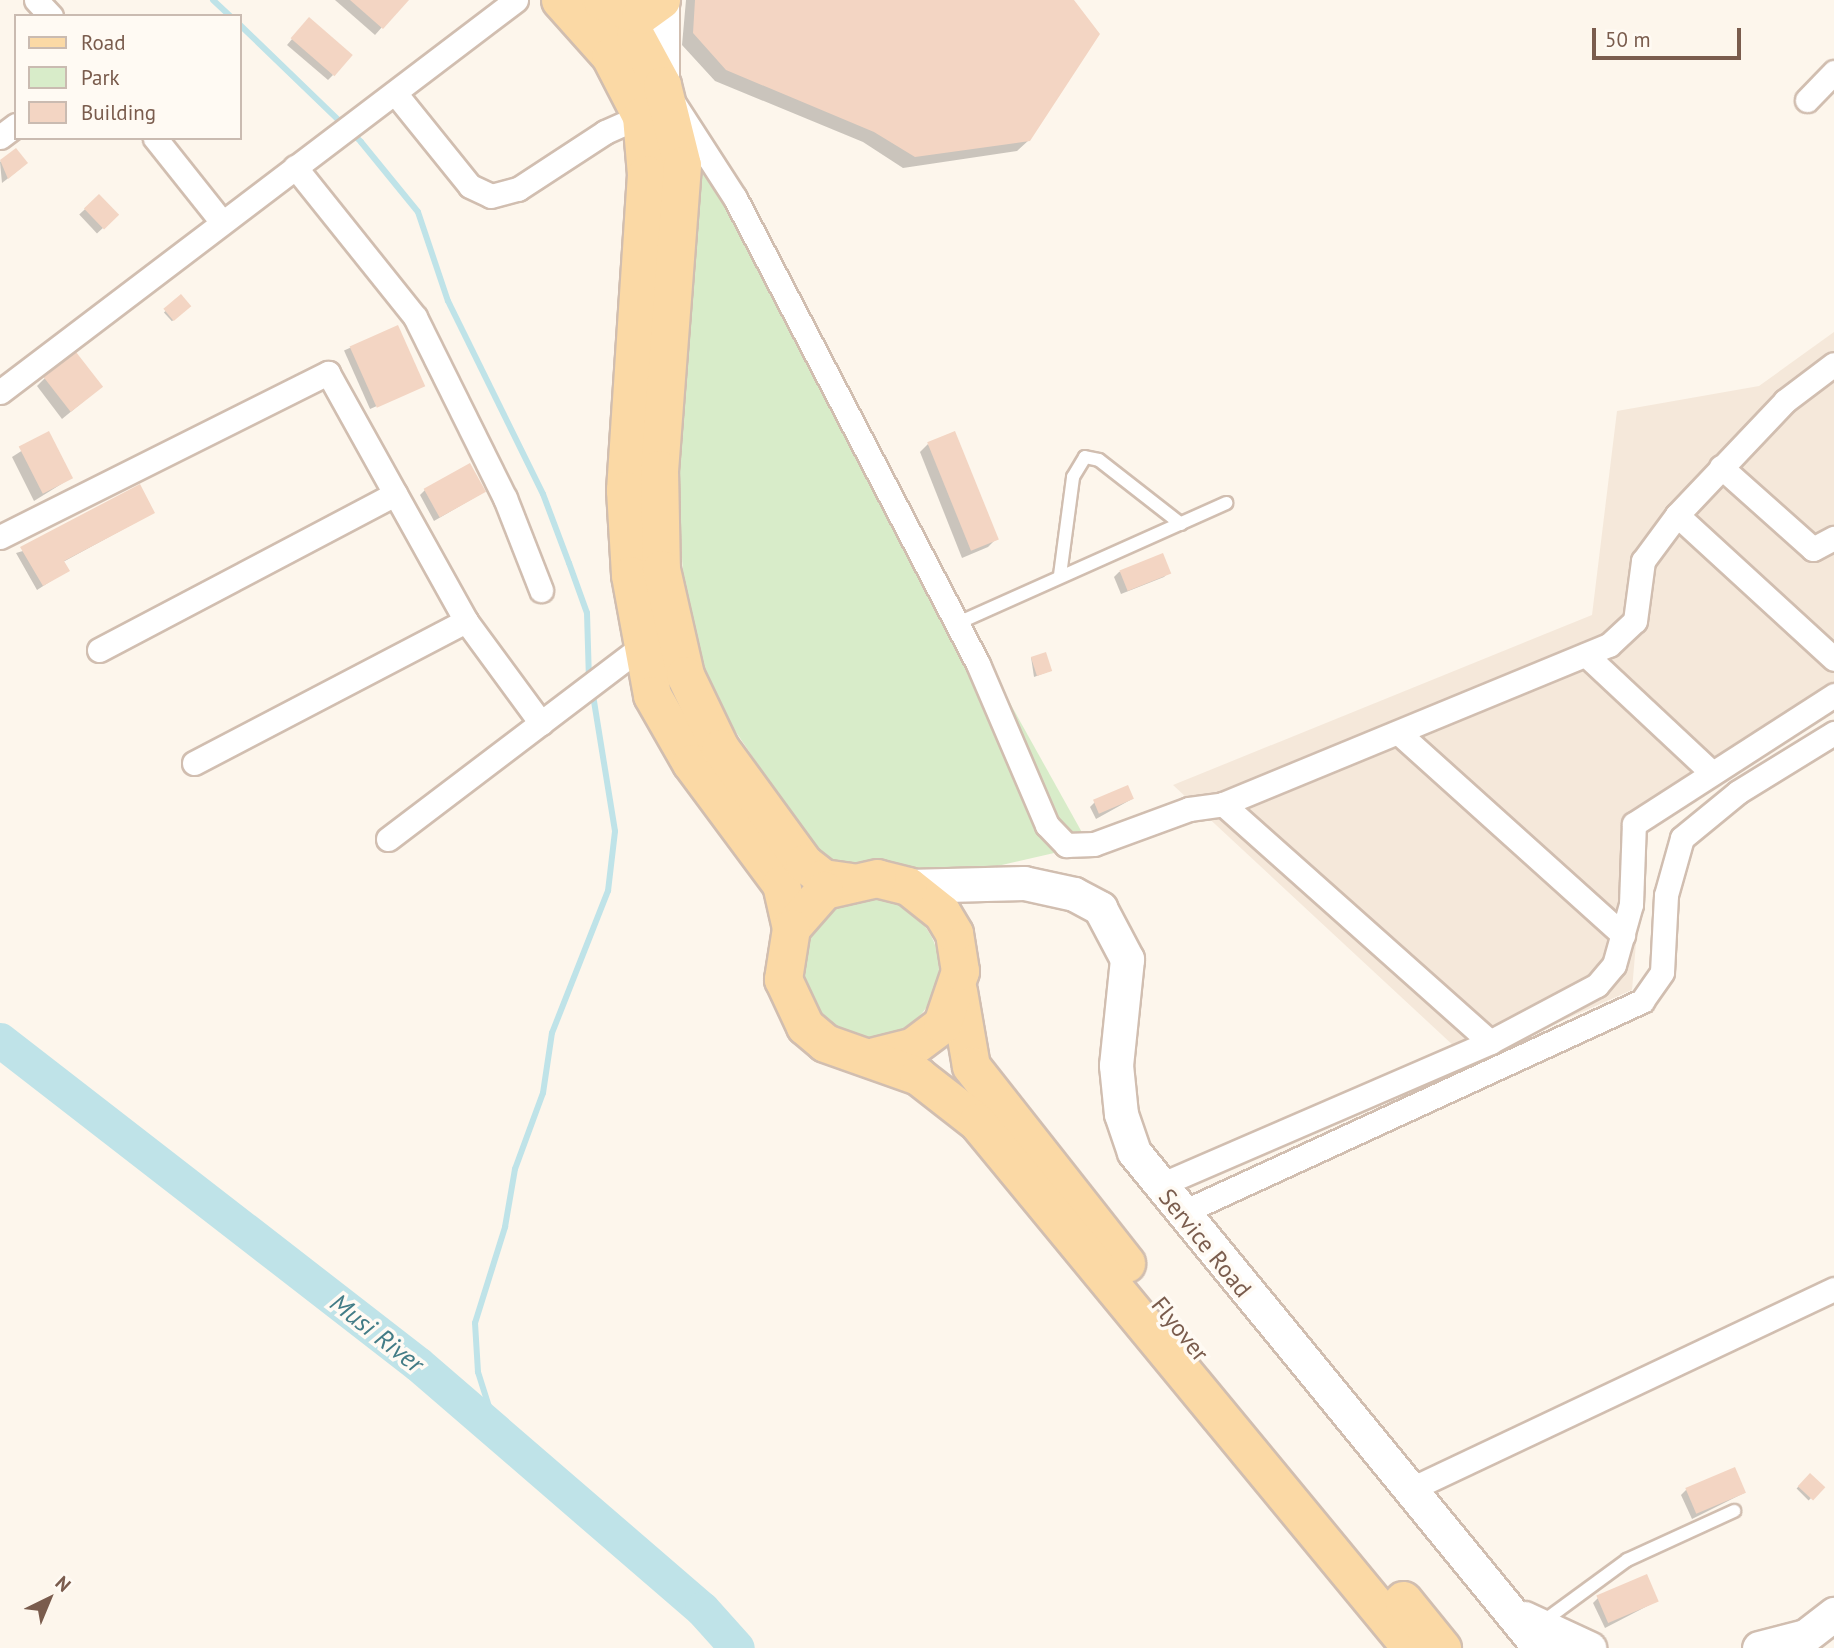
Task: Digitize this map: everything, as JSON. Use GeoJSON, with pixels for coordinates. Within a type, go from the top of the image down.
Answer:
{"type":"FeatureCollection","features":[{"type":"Feature","properties":{"kind":"main road"},"geometry":{"type":"LineString","coordinates":[[560,0],[610,56],[641,116],[646,174],[625,490],[642,646],[652,695],[691,763],[781,884],[791,905],[791,929],[783,979],[791,1004],[825,1043],[875,1056],[912,1047],[942,1024],[957,990],[954,933],[942,913],[908,886],[877,878],[824,890],[791,929]]}},
{"type":"Feature","properties":{"kind":"main road"},"geometry":{"type":"LineString","coordinates":[[601,0],[640,15],[662,0]]}},
{"type":"Feature","properties":{"kind":"main road"},"geometry":{"type":"LineString","coordinates":[[601,0],[635,35],[662,85]]}},
{"type":"Feature","properties":{"kind":"main road"},"geometry":{"type":"LineString","coordinates":[[662,0],[662,85],[682,165],[659,469],[661,569],[685,675],[720,748],[804,863],[823,878],[850,882]]}},
{"type":"Feature","properties":{"kind":"main road"},"geometry":{"type":"LineString","coordinates":[[954,933],[1002,882]]}},
{"type":"Feature","properties":{"kind":"main road","name":"Service Road"},"geometry":{"type":"LineString","coordinates":[[908,886],[965,889],[1002,882],[1074,894],[1101,908],[1118,932],[1127,959],[1116,1065],[1121,1114],[1135,1152],[1179,1214],[1409,1490],[1538,1638],[1590,1648]]}},
{"type":"Feature","properties":{"kind":"main road","name":"Flyover"},"geometry":{"type":"LineString","coordinates":[[957,990],[962,1041],[987,1113],[1411,1648]]}},
{"type":"Feature","properties":{"kind":"main road","name":"Flyover"},"geometry":{"type":"LineString","coordinates":[[875,1056],[987,1113],[1442,1648]]}},
{"type":"Feature","properties":{"kind":"main road"},"geometry":{"type":"LineString","coordinates":[[1759,1648],[1797,1642],[1834,1614]]}},
{"type":"Feature","properties":{"kind":"street"},"geometry":{"type":"LineString","coordinates":[[36,0],[49,14]]}},
{"type":"Feature","properties":{"kind":"street"},"geometry":{"type":"LineString","coordinates":[[0,392],[221,221],[516,0]]}},
{"type":"Feature","properties":{"kind":"street"},"geometry":{"type":"LineString","coordinates":[[1807,100],[1834,72]]}},
{"type":"Feature","properties":{"kind":"street"},"geometry":{"type":"LineString","coordinates":[[662,85],[735,198],[958,623],[1046,825],[1066,845],[1107,840],[1189,809],[1223,804],[1401,735],[1586,655],[1627,633],[1643,561],[1677,515],[1785,401],[1834,364]]}},
{"type":"Feature","properties":{"kind":"street"},"geometry":{"type":"LineString","coordinates":[[395,93],[470,186],[492,196],[518,189],[605,132],[641,116]]}},
{"type":"Feature","properties":{"kind":"street"},"geometry":{"type":"LineString","coordinates":[[157,140],[221,221]]}},
{"type":"Feature","properties":{"kind":"street"},"geometry":{"type":"LineString","coordinates":[[295,167],[415,317],[505,498],[541,590]]}},
{"type":"Feature","properties":{"kind":"street"},"geometry":{"type":"LineString","coordinates":[[0,537],[328,373],[466,621],[541,723]]}},
{"type":"Feature","properties":{"kind":"street"},"geometry":{"type":"LineString","coordinates":[[1721,467],[1813,549],[1834,538]]}},
{"type":"Feature","properties":{"kind":"street"},"geometry":{"type":"LineString","coordinates":[[99,650],[394,494]]}},
{"type":"Feature","properties":{"kind":"street"},"geometry":{"type":"LineString","coordinates":[[1677,515],[1834,659]]}},
{"type":"Feature","properties":{"kind":"street"},"geometry":{"type":"LineString","coordinates":[[194,763],[466,621]]}},
{"type":"Feature","properties":{"kind":"street"},"geometry":{"type":"LineString","coordinates":[[388,839],[642,646]]}},
{"type":"Feature","properties":{"kind":"street"},"geometry":{"type":"LineString","coordinates":[[1586,655],[1711,772]]}},
{"type":"Feature","properties":{"kind":"street"},"geometry":{"type":"LineString","coordinates":[[1158,1186],[1490,1042],[1597,985],[1614,965],[1623,935],[1634,824],[1834,695]]}},
{"type":"Feature","properties":{"kind":"street"},"geometry":{"type":"LineString","coordinates":[[1179,1214],[1642,1001],[1662,972],[1666,895],[1682,838],[1738,792],[1834,733]]}},
{"type":"Feature","properties":{"kind":"street"},"geometry":{"type":"LineString","coordinates":[[1401,735],[1623,935]]}},
{"type":"Feature","properties":{"kind":"street"},"geometry":{"type":"LineString","coordinates":[[1223,804],[1490,1042]]}},
{"type":"Feature","properties":{"kind":"street"},"geometry":{"type":"LineString","coordinates":[[1409,1490],[1834,1289]]}},
{"type":"Feature","properties":{"kind":"lane"},"geometry":{"type":"LineString","coordinates":[[1060,575],[1073,477],[1085,457],[1099,460],[1181,524]]}},
{"type":"Feature","properties":{"kind":"lane"},"geometry":{"type":"LineString","coordinates":[[958,623],[1060,575],[1226,503]]}},
{"type":"Feature","properties":{"kind":"lane"},"geometry":{"type":"LineString","coordinates":[[1538,1638],[1627,1560],[1734,1511]]}},
{"type":"Feature","properties":{"kind":"shaded area"},"geometry":{"type":"Polygon","coordinates":[[[1834,332],[1834,710],[1646,826],[1632,990],[1470,1061],[1173,785],[1592,615],[1617,411],[1759,386],[1834,332]]]}},
{"type":"Feature","properties":{"kind":"green space"},"geometry":{"type":"Polygon","coordinates":[[[702,167],[731,202],[1089,845],[967,873],[828,868],[702,682],[685,609],[677,473],[681,341],[702,167]]]}},
{"type":"Feature","properties":{"kind":"green space"},"geometry":{"type":"Polygon","coordinates":[[[870,899],[896,904],[919,919],[934,942],[939,968],[934,994],[919,1017],[896,1032],[870,1037],[844,1032],[821,1017],[806,994],[801,968],[806,942],[821,919],[844,904],[870,899]]]}},
{"type":"Feature","properties":{"kind":"building"},"geometry":{"type":"Polygon","coordinates":[[[350,0],[409,0],[383,29],[350,0]]]}},
{"type":"Feature","properties":{"kind":"building"},"geometry":{"type":"Polygon","coordinates":[[[695,0],[1074,0],[1100,34],[1030,141],[915,157],[874,132],[726,70],[693,33],[695,0]]]}},
{"type":"Feature","properties":{"kind":"building"},"geometry":{"type":"Polygon","coordinates":[[[309,17],[353,55],[334,76],[291,38],[309,17]]]}},
{"type":"Feature","properties":{"kind":"building"},"geometry":{"type":"Polygon","coordinates":[[[16,148],[28,163],[8,179],[0,160],[16,148]]]}},
{"type":"Feature","properties":{"kind":"building"},"geometry":{"type":"Polygon","coordinates":[[[99,194],[119,215],[104,229],[84,209],[99,194]]]}},
{"type":"Feature","properties":{"kind":"building"},"geometry":{"type":"Polygon","coordinates":[[[181,294],[191,306],[174,321],[163,309],[181,294]]]}},
{"type":"Feature","properties":{"kind":"building"},"geometry":{"type":"Polygon","coordinates":[[[398,325],[425,386],[377,408],[350,347],[398,325]]]}},
{"type":"Feature","properties":{"kind":"building"},"geometry":{"type":"Polygon","coordinates":[[[76,352],[103,387],[71,412],[44,377],[76,352]]]}},
{"type":"Feature","properties":{"kind":"building"},"geometry":{"type":"Polygon","coordinates":[[[49,431],[73,478],[43,494],[19,446],[49,431]]]}},
{"type":"Feature","properties":{"kind":"building"},"geometry":{"type":"Polygon","coordinates":[[[955,431],[999,539],[971,551],[927,442],[955,431]]]}},
{"type":"Feature","properties":{"kind":"building"},"geometry":{"type":"Polygon","coordinates":[[[470,463],[486,492],[440,518],[424,489],[470,463]]]}},
{"type":"Feature","properties":{"kind":"building"},"geometry":{"type":"Polygon","coordinates":[[[140,484],[155,513],[64,561],[70,571],[43,586],[20,547],[140,484]]]}},
{"type":"Feature","properties":{"kind":"building"},"geometry":{"type":"Polygon","coordinates":[[[1163,553],[1171,573],[1128,591],[1119,571],[1163,553]]]}},
{"type":"Feature","properties":{"kind":"building"},"geometry":{"type":"Polygon","coordinates":[[[1046,652],[1052,671],[1037,676],[1031,657],[1046,652]]]}},
{"type":"Feature","properties":{"kind":"building"},"geometry":{"type":"Polygon","coordinates":[[[1128,785],[1134,799],[1099,814],[1093,800],[1128,785]]]}},
{"type":"Feature","properties":{"kind":"building"},"geometry":{"type":"Polygon","coordinates":[[[1735,1467],[1746,1493],[1696,1514],[1685,1488],[1735,1467]]]}},
{"type":"Feature","properties":{"kind":"building"},"geometry":{"type":"Polygon","coordinates":[[[1810,1473],[1825,1487],[1813,1500],[1798,1486],[1810,1473]]]}},
{"type":"Feature","properties":{"kind":"building"},"geometry":{"type":"Polygon","coordinates":[[[1647,1574],[1659,1602],[1608,1623],[1596,1595],[1647,1574]]]}},
{"type":"Feature","properties":{"kind":"waterway"},"geometry":{"type":"LineString","coordinates":[[213,0],[228,14]]}},
{"type":"Feature","properties":{"kind":"waterway"},"geometry":{"type":"LineString","coordinates":[[242,27],[361,142],[418,212],[448,301],[543,494],[569,563],[587,613],[589,679]]}},
{"type":"Feature","properties":{"kind":"waterway"},"geometry":{"type":"LineString","coordinates":[[497,1432],[478,1372],[475,1323],[505,1227],[515,1169],[543,1093],[552,1033],[608,891],[615,831],[592,689]]}},
{"type":"Feature","properties":{"kind":"waterway","name":"Musi River"},"geometry":{"type":"LineString","coordinates":[[0,1040],[418,1364],[702,1609],[737,1648]]}}]}
